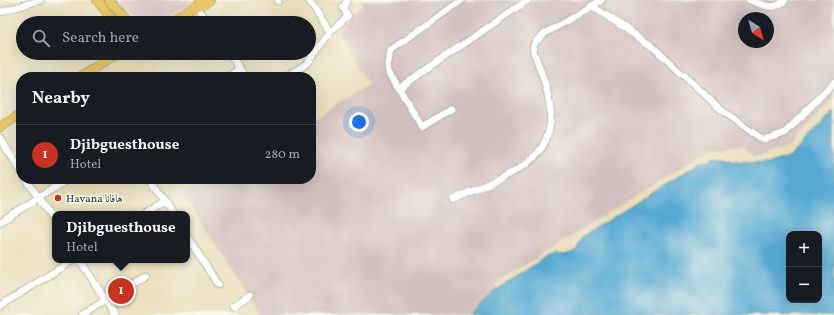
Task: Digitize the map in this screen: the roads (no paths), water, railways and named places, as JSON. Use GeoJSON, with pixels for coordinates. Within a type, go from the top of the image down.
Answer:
{"type":"FeatureCollection","features":[{"type":"Feature","properties":{"kind":"main road"},"geometry":{"type":"LineString","coordinates":[[97,0],[110,16]]}},
{"type":"Feature","properties":{"kind":"main road"},"geometry":{"type":"LineString","coordinates":[[109,0],[124,16]]}},
{"type":"Feature","properties":{"kind":"main road"},"geometry":{"type":"LineString","coordinates":[[178,16],[199,3],[203,4],[210,0]]}},
{"type":"Feature","properties":{"kind":"main road"},"geometry":{"type":"LineString","coordinates":[[88,72],[104,60]]}},
{"type":"Feature","properties":{"kind":"main road"},"geometry":{"type":"LineString","coordinates":[[0,127],[16,117]]}},
{"type":"Feature","properties":{"kind":"street"},"geometry":{"type":"LineString","coordinates":[[0,12],[41,0]]}},
{"type":"Feature","properties":{"kind":"street"},"geometry":{"type":"LineString","coordinates":[[310,0],[330,32]]}},
{"type":"Feature","properties":{"kind":"street"},"geometry":{"type":"LineString","coordinates":[[316,52],[330,32],[348,16],[343,8],[347,0]]}},
{"type":"Feature","properties":{"kind":"street"},"geometry":{"type":"LineString","coordinates":[[451,109],[422,128],[388,70],[391,50],[462,0]]}},
{"type":"Feature","properties":{"kind":"street"},"geometry":{"type":"LineString","coordinates":[[399,88],[528,0]]}},
{"type":"Feature","properties":{"kind":"street"},"geometry":{"type":"LineString","coordinates":[[453,200],[520,168],[536,155],[544,144],[550,130],[550,106],[543,77],[533,50],[535,41],[544,34],[602,0]]}},
{"type":"Feature","properties":{"kind":"street"},"geometry":{"type":"LineString","coordinates":[[749,0],[772,7],[778,6],[785,0]]}},
{"type":"Feature","properties":{"kind":"street"},"geometry":{"type":"LineString","coordinates":[[199,3],[205,16]]}},
{"type":"Feature","properties":{"kind":"street"},"geometry":{"type":"LineString","coordinates":[[592,6],[654,47],[719,108],[762,140],[785,133],[834,82]]}},
{"type":"Feature","properties":{"kind":"street"},"geometry":{"type":"LineString","coordinates":[[234,60],[242,72]]}},
{"type":"Feature","properties":{"kind":"street"},"geometry":{"type":"LineString","coordinates":[[293,72],[308,63],[310,60]]}},
{"type":"Feature","properties":{"kind":"street"},"geometry":{"type":"LineString","coordinates":[[235,72],[240,69]]}},
{"type":"Feature","properties":{"kind":"street"},"geometry":{"type":"LineString","coordinates":[[0,138],[16,163]]}},
{"type":"Feature","properties":{"kind":"street"},"geometry":{"type":"LineString","coordinates":[[29,184],[52,219]]}},
{"type":"Feature","properties":{"kind":"street"},"geometry":{"type":"LineString","coordinates":[[0,222],[60,184]]}},
{"type":"Feature","properties":{"kind":"street"},"geometry":{"type":"LineString","coordinates":[[153,184],[171,211]]}},
{"type":"Feature","properties":{"kind":"street"},"geometry":{"type":"LineString","coordinates":[[149,211],[164,201]]}},
{"type":"Feature","properties":{"kind":"street"},"geometry":{"type":"LineString","coordinates":[[190,241],[218,285]]}},
{"type":"Feature","properties":{"kind":"street"},"geometry":{"type":"LineString","coordinates":[[0,306],[68,263]]}},
{"type":"Feature","properties":{"kind":"street"},"geometry":{"type":"LineString","coordinates":[[82,263],[115,315]]}},
{"type":"Feature","properties":{"kind":"street"},"geometry":{"type":"LineString","coordinates":[[82,315],[146,275]]}},
{"type":"Feature","properties":{"kind":"street"},"geometry":{"type":"LineString","coordinates":[[234,306],[250,295]]}},
{"type":"Feature","properties":{"kind":"water"},"geometry":{"type":"Polygon","coordinates":[[[834,112],[834,315],[468,315],[498,289],[546,257],[554,254],[565,255],[576,251],[583,236],[700,163],[714,158],[724,157],[735,161],[769,163],[789,157],[834,112]]]}},
{"type":"Feature","properties":{"kind":"place","name":"Havana هافانا"},"geometry":{"type":"Point","coordinates":[58,198]}},
{"type":"Feature","properties":{"kind":"place","name":"Djibguesthouse"},"geometry":{"type":"Point","coordinates":[121,291]}}]}
